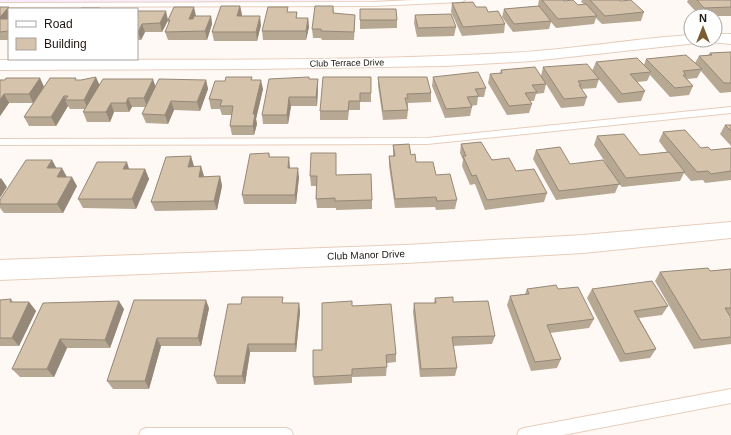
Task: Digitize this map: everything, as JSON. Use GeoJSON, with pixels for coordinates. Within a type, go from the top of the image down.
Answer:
{"type":"FeatureCollection","features":[{"type":"Feature","properties":{"kind":"street","name":"Club Terrace Drive"},"geometry":{"type":"LineString","coordinates":[[0,65],[245,65],[420,62],[510,58],[590,50],[645,42],[683,40]]}},
{"type":"Feature","properties":{"kind":"street","name":"Club Manor Drive"},"geometry":{"type":"LineString","coordinates":[[0,270],[406,254],[582,244],[731,230]]}},
{"type":"Feature","properties":{"kind":"lane"},"geometry":{"type":"LineString","coordinates":[[0,6],[373,4],[462,0]]}},
{"type":"Feature","properties":{"kind":"lane"},"geometry":{"type":"LineString","coordinates":[[0,142],[427,141],[731,110]]}},
{"type":"Feature","properties":{"kind":"lane"},"geometry":{"type":"LineString","coordinates":[[524,435],[731,396]]}},
{"type":"Feature","properties":{"kind":"lane"},"geometry":{"type":"LineString","coordinates":[[146,435],[286,435]]}},
{"type":"Feature","properties":{"kind":"shaded area"},"geometry":{"type":"Polygon","coordinates":[[[0,0],[423,0],[0,3],[0,0]]]}},
{"type":"Feature","properties":{"kind":"building"},"geometry":{"type":"Polygon","coordinates":[[[542,0],[573,0],[578,5],[586,4],[597,16],[558,19],[542,0]]]}},
{"type":"Feature","properties":{"kind":"building"},"geometry":{"type":"Polygon","coordinates":[[[590,0],[631,0],[644,12],[605,16],[590,0]]]}},
{"type":"Feature","properties":{"kind":"building"},"geometry":{"type":"Polygon","coordinates":[[[697,0],[731,0],[731,7],[704,8],[697,0]]]}},
{"type":"Feature","properties":{"kind":"building"},"geometry":{"type":"Polygon","coordinates":[[[473,2],[476,7],[486,7],[488,12],[498,11],[505,24],[463,27],[452,3],[473,2]]]}},
{"type":"Feature","properties":{"kind":"building"},"geometry":{"type":"Polygon","coordinates":[[[221,6],[240,6],[237,16],[260,16],[256,32],[212,32],[221,6]]]}},
{"type":"Feature","properties":{"kind":"building"},"geometry":{"type":"Polygon","coordinates":[[[315,6],[333,6],[333,13],[355,15],[354,32],[321,31],[321,29],[312,29],[315,6]]]}},
{"type":"Feature","properties":{"kind":"building"},"geometry":{"type":"Polygon","coordinates":[[[539,6],[551,21],[514,24],[504,9],[539,6]]]}},
{"type":"Feature","properties":{"kind":"building"},"geometry":{"type":"Polygon","coordinates":[[[0,7],[9,7],[8,8],[0,17],[0,7]]]}},
{"type":"Feature","properties":{"kind":"building"},"geometry":{"type":"Polygon","coordinates":[[[174,7],[194,7],[189,19],[193,19],[194,16],[211,16],[205,31],[165,32],[170,20],[168,20],[174,7]]]}},
{"type":"Feature","properties":{"kind":"building"},"geometry":{"type":"Polygon","coordinates":[[[268,7],[288,7],[287,12],[297,12],[296,18],[308,18],[306,31],[262,31],[268,7]]]}},
{"type":"Feature","properties":{"kind":"building"},"geometry":{"type":"Polygon","coordinates":[[[360,9],[396,9],[397,20],[360,20],[360,9]]]}},
{"type":"Feature","properties":{"kind":"building"},"geometry":{"type":"Polygon","coordinates":[[[138,11],[166,11],[160,23],[142,24],[138,32],[138,11]]]}},
{"type":"Feature","properties":{"kind":"building"},"geometry":{"type":"Polygon","coordinates":[[[451,14],[456,27],[418,28],[415,15],[451,14]]]}},
{"type":"Feature","properties":{"kind":"building"},"geometry":{"type":"Polygon","coordinates":[[[0,19],[8,19],[8,31],[0,32],[0,19]]]}},
{"type":"Feature","properties":{"kind":"building"},"geometry":{"type":"Polygon","coordinates":[[[731,52],[731,83],[724,83],[699,56],[712,55],[710,53],[731,52]]]}},
{"type":"Feature","properties":{"kind":"building"},"geometry":{"type":"Polygon","coordinates":[[[686,55],[702,69],[683,71],[686,75],[683,75],[693,86],[675,88],[646,59],[686,55]]]}},
{"type":"Feature","properties":{"kind":"building"},"geometry":{"type":"Polygon","coordinates":[[[637,58],[651,72],[630,74],[645,91],[622,94],[596,62],[637,58]]]}},
{"type":"Feature","properties":{"kind":"building"},"geometry":{"type":"Polygon","coordinates":[[[587,64],[599,79],[578,81],[587,97],[564,99],[543,67],[587,64]]]}},
{"type":"Feature","properties":{"kind":"building"},"geometry":{"type":"Polygon","coordinates":[[[535,67],[546,84],[532,85],[537,92],[525,93],[532,104],[509,106],[490,74],[502,73],[501,70],[535,67]]]}},
{"type":"Feature","properties":{"kind":"building"},"geometry":{"type":"Polygon","coordinates":[[[478,72],[486,88],[475,89],[479,96],[467,97],[472,107],[446,109],[433,77],[478,72]]]}},
{"type":"Feature","properties":{"kind":"building"},"geometry":{"type":"Polygon","coordinates":[[[96,77],[84,100],[65,100],[68,96],[64,96],[51,117],[24,117],[50,78],[76,78],[75,80],[81,80],[96,77]]]}},
{"type":"Feature","properties":{"kind":"building"},"geometry":{"type":"Polygon","coordinates":[[[226,77],[252,77],[251,80],[261,80],[253,114],[255,114],[253,126],[230,126],[233,106],[220,106],[222,100],[209,99],[215,81],[225,81],[226,77]]]}},
{"type":"Feature","properties":{"kind":"building"},"geometry":{"type":"Polygon","coordinates":[[[309,77],[309,79],[318,79],[316,97],[289,97],[287,115],[262,115],[269,79],[309,77]]]}},
{"type":"Feature","properties":{"kind":"building"},"geometry":{"type":"Polygon","coordinates":[[[323,77],[371,77],[371,93],[360,93],[360,101],[349,101],[348,111],[320,111],[323,77]]]}},
{"type":"Feature","properties":{"kind":"building"},"geometry":{"type":"Polygon","coordinates":[[[378,77],[427,77],[431,93],[407,94],[408,98],[405,98],[408,110],[383,111],[378,77]]]}},
{"type":"Feature","properties":{"kind":"building"},"geometry":{"type":"Polygon","coordinates":[[[6,78],[40,78],[29,94],[4,94],[0,100],[0,80],[5,80],[6,78]]]}},
{"type":"Feature","properties":{"kind":"building"},"geometry":{"type":"Polygon","coordinates":[[[103,79],[153,79],[144,98],[128,98],[126,103],[111,103],[106,112],[83,112],[103,79]]]}},
{"type":"Feature","properties":{"kind":"building"},"geometry":{"type":"Polygon","coordinates":[[[159,79],[206,80],[197,102],[171,101],[165,115],[142,114],[159,79]]]}},
{"type":"Feature","properties":{"kind":"building"},"geometry":{"type":"Polygon","coordinates":[[[725,125],[731,125],[731,131],[725,125]]]}},
{"type":"Feature","properties":{"kind":"building"},"geometry":{"type":"Polygon","coordinates":[[[685,130],[701,148],[708,147],[711,150],[731,148],[731,171],[711,174],[708,171],[697,172],[663,132],[685,130]]]}},
{"type":"Feature","properties":{"kind":"building"},"geometry":{"type":"Polygon","coordinates":[[[624,134],[640,155],[669,152],[685,172],[626,178],[597,136],[624,134]]]}},
{"type":"Feature","properties":{"kind":"building"},"geometry":{"type":"Polygon","coordinates":[[[481,142],[492,160],[509,158],[516,171],[534,169],[547,193],[487,200],[476,175],[472,176],[463,156],[466,156],[461,144],[481,142]]]}},
{"type":"Feature","properties":{"kind":"building"},"geometry":{"type":"Polygon","coordinates":[[[409,144],[411,155],[415,154],[416,162],[433,162],[436,175],[450,174],[457,200],[437,201],[436,197],[395,199],[389,156],[395,156],[393,145],[409,144]]]}},
{"type":"Feature","properties":{"kind":"building"},"geometry":{"type":"Polygon","coordinates":[[[560,147],[570,164],[603,160],[620,184],[559,191],[536,150],[560,147]]]}},
{"type":"Feature","properties":{"kind":"building"},"geometry":{"type":"Polygon","coordinates":[[[269,153],[269,157],[289,157],[288,168],[298,168],[295,195],[242,195],[250,154],[269,153]]]}},
{"type":"Feature","properties":{"kind":"building"},"geometry":{"type":"Polygon","coordinates":[[[311,153],[336,153],[336,175],[371,174],[372,200],[335,201],[335,198],[316,199],[317,176],[310,176],[311,153]]]}},
{"type":"Feature","properties":{"kind":"building"},"geometry":{"type":"Polygon","coordinates":[[[191,156],[188,167],[201,166],[199,177],[220,176],[214,201],[151,202],[166,157],[191,156]]]}},
{"type":"Feature","properties":{"kind":"building"},"geometry":{"type":"Polygon","coordinates":[[[26,160],[52,160],[47,168],[62,168],[57,177],[72,177],[57,204],[0,204],[0,200],[26,160]]]}},
{"type":"Feature","properties":{"kind":"building"},"geometry":{"type":"Polygon","coordinates":[[[97,162],[127,162],[123,169],[145,169],[132,199],[78,199],[97,162]]]}},
{"type":"Feature","properties":{"kind":"building"},"geometry":{"type":"Polygon","coordinates":[[[708,268],[710,271],[731,269],[731,308],[725,308],[731,318],[731,337],[701,340],[660,272],[708,268]]]}},
{"type":"Feature","properties":{"kind":"building"},"geometry":{"type":"Polygon","coordinates":[[[652,281],[668,306],[634,311],[656,349],[625,354],[592,289],[652,281]]]}},
{"type":"Feature","properties":{"kind":"building"},"geometry":{"type":"Polygon","coordinates":[[[556,285],[558,289],[578,287],[594,319],[547,325],[561,359],[535,362],[510,296],[529,294],[527,289],[556,285]]]}},
{"type":"Feature","properties":{"kind":"building"},"geometry":{"type":"Polygon","coordinates":[[[242,297],[283,297],[282,303],[299,303],[295,344],[248,344],[242,376],[214,376],[228,304],[241,304],[242,297]]]}},
{"type":"Feature","properties":{"kind":"building"},"geometry":{"type":"Polygon","coordinates":[[[453,297],[453,302],[488,301],[495,336],[452,337],[457,368],[421,369],[414,303],[436,303],[435,298],[453,297]]]}},
{"type":"Feature","properties":{"kind":"building"},"geometry":{"type":"Polygon","coordinates":[[[11,299],[10,302],[29,302],[12,338],[0,338],[0,300],[11,299]]]}},
{"type":"Feature","properties":{"kind":"building"},"geometry":{"type":"Polygon","coordinates":[[[134,300],[206,300],[198,338],[157,338],[145,381],[107,381],[134,300]]]}},
{"type":"Feature","properties":{"kind":"building"},"geometry":{"type":"Polygon","coordinates":[[[119,301],[105,340],[60,339],[47,369],[12,369],[43,303],[119,301]]]}},
{"type":"Feature","properties":{"kind":"building"},"geometry":{"type":"Polygon","coordinates":[[[352,301],[352,306],[391,304],[396,354],[386,355],[387,367],[352,369],[352,375],[313,377],[313,350],[322,350],[322,303],[352,301]]]}}]}
